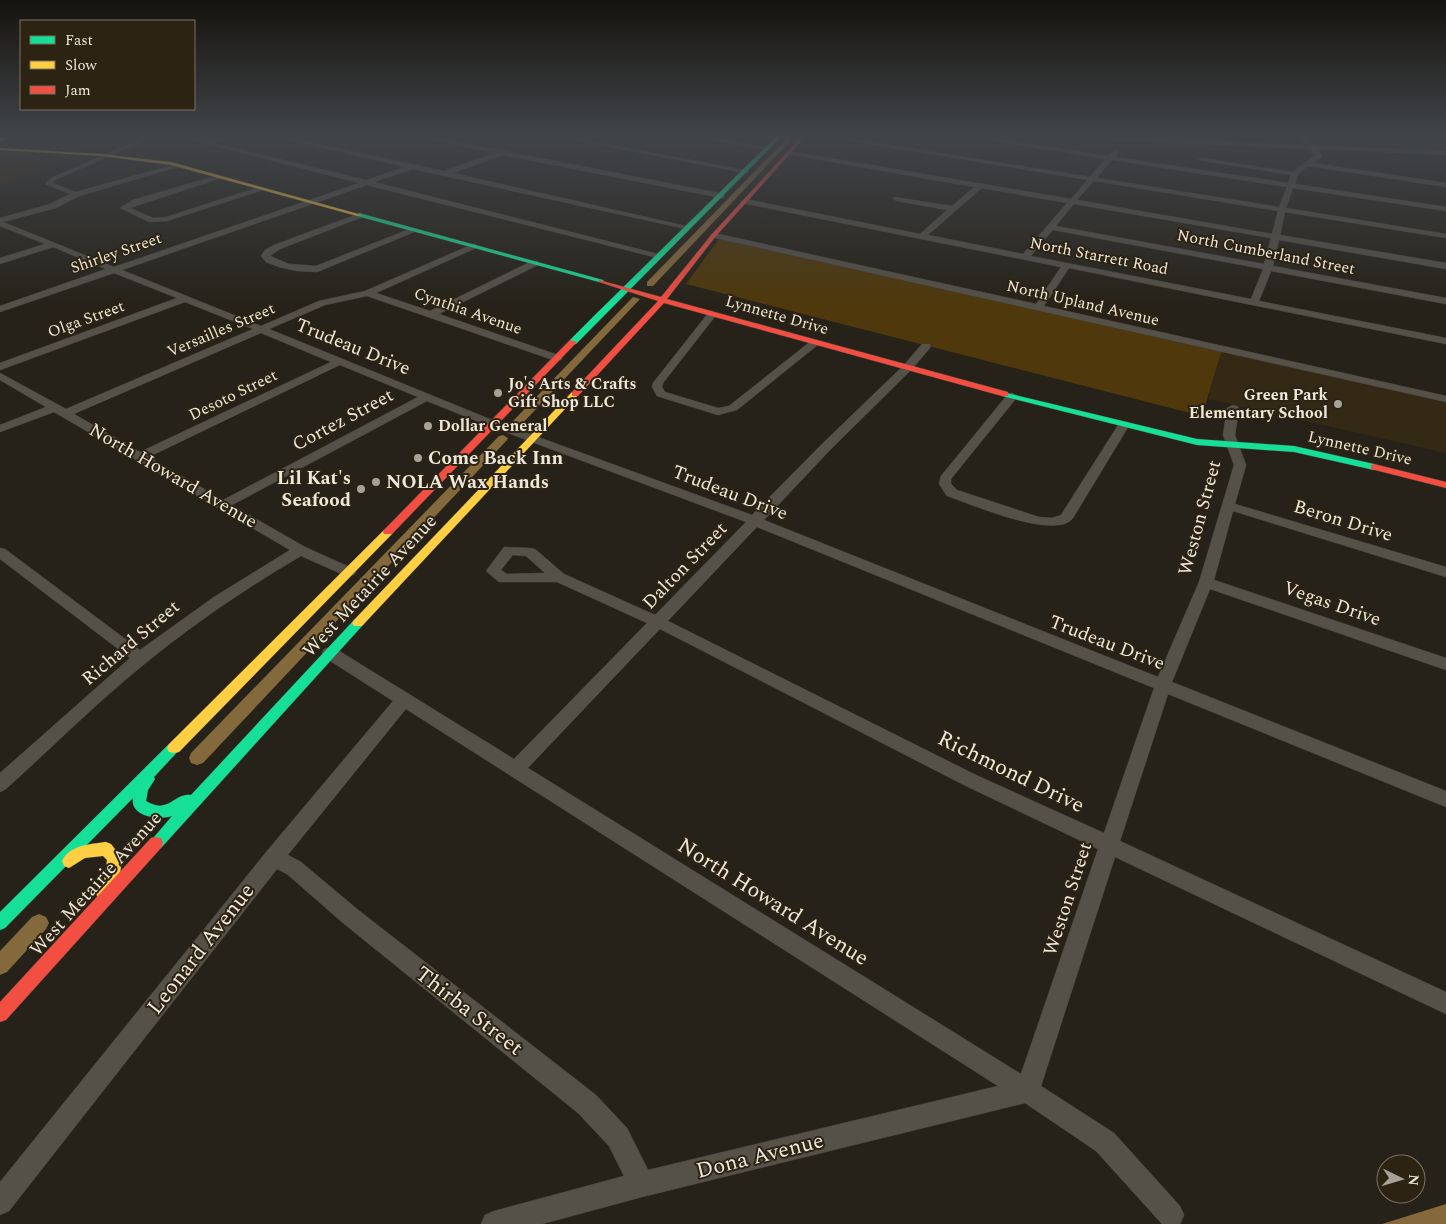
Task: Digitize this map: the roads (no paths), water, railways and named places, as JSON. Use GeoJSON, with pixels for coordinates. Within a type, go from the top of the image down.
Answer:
{"type":"FeatureCollection","features":[{"type":"Feature","properties":{"kind":"main road","name":"Lynnette Drive"},"geometry":{"type":"LineString","coordinates":[[278,193],[627,288],[814,343],[1124,424],[1197,442],[1294,449],[1344,459],[1446,485]]}},
{"type":"Feature","properties":{"kind":"main road","name":"West Metairie Avenue"},"geometry":{"type":"LineString","coordinates":[[0,923],[349,572],[645,268],[686,227],[724,193]]}},
{"type":"Feature","properties":{"kind":"main road","name":"West Metairie Avenue"},"geometry":{"type":"LineString","coordinates":[[0,1014],[330,654],[663,300],[714,234],[752,193]]}},
{"type":"Feature","properties":{"kind":"main road"},"geometry":{"type":"LineString","coordinates":[[645,268],[640,280],[649,289],[663,289],[680,278]]}},
{"type":"Feature","properties":{"kind":"main road"},"geometry":{"type":"LineString","coordinates":[[159,763],[141,789],[139,804],[149,812],[166,814],[205,791]]}},
{"type":"Feature","properties":{"kind":"main road"},"geometry":{"type":"LineString","coordinates":[[52,871],[82,852],[106,849],[115,858],[111,883],[86,920]]}},
{"type":"Feature","properties":{"kind":"street"},"geometry":{"type":"LineString","coordinates":[[0,222],[53,206],[79,193]]}},
{"type":"Feature","properties":{"kind":"street"},"geometry":{"type":"LineString","coordinates":[[165,193],[136,202],[124,208],[152,220],[167,219],[249,193]]}},
{"type":"Feature","properties":{"kind":"street","name":"Shirley Street"},"geometry":{"type":"LineString","coordinates":[[0,309],[335,193]]}},
{"type":"Feature","properties":{"kind":"street"},"geometry":{"type":"LineString","coordinates":[[410,193],[658,255]]}},
{"type":"Feature","properties":{"kind":"street"},"geometry":{"type":"LineString","coordinates":[[531,193],[686,227]]}},
{"type":"Feature","properties":{"kind":"street"},"geometry":{"type":"LineString","coordinates":[[707,193],[721,196]]}},
{"type":"Feature","properties":{"kind":"street"},"geometry":{"type":"LineString","coordinates":[[922,236],[972,193]]}},
{"type":"Feature","properties":{"kind":"street"},"geometry":{"type":"LineString","coordinates":[[1021,193],[1446,266]]}},
{"type":"Feature","properties":{"kind":"street"},"geometry":{"type":"LineString","coordinates":[[1025,257],[1079,193]]}},
{"type":"Feature","properties":{"kind":"street"},"geometry":{"type":"LineString","coordinates":[[1178,193],[1446,236]]}},
{"type":"Feature","properties":{"kind":"street"},"geometry":{"type":"LineString","coordinates":[[1254,302],[1268,267],[1282,210],[1288,193]]}},
{"type":"Feature","properties":{"kind":"street"},"geometry":{"type":"LineString","coordinates":[[1339,193],[1446,209]]}},
{"type":"Feature","properties":{"kind":"street"},"geometry":{"type":"LineString","coordinates":[[897,199],[953,209]]}},
{"type":"Feature","properties":{"kind":"street","name":"North Starrett Road"},"geometry":{"type":"LineString","coordinates":[[745,201],[1446,340]]}},
{"type":"Feature","properties":{"kind":"street"},"geometry":{"type":"LineString","coordinates":[[361,216],[277,247],[266,254],[266,258],[292,268],[305,270],[317,268],[415,230]]}},
{"type":"Feature","properties":{"kind":"street","name":"Trudeau Drive"},"geometry":{"type":"LineString","coordinates":[[0,222],[183,299],[493,424],[755,521],[951,602],[1446,799]]}},
{"type":"Feature","properties":{"kind":"street","name":"North Cumberland Street"},"geometry":{"type":"LineString","coordinates":[[1050,227],[1446,301]]}},
{"type":"Feature","properties":{"kind":"street","name":"North Upland Avenue"},"geometry":{"type":"LineString","coordinates":[[714,234],[1446,399]]}},
{"type":"Feature","properties":{"kind":"street"},"geometry":{"type":"LineString","coordinates":[[0,261],[52,245]]}},
{"type":"Feature","properties":{"kind":"street","name":"Versailles Street"},"geometry":{"type":"LineString","coordinates":[[0,429],[60,411],[262,330],[322,303],[368,293],[473,246]]}},
{"type":"Feature","properties":{"kind":"street"},"geometry":{"type":"LineString","coordinates":[[432,314],[536,263]]}},
{"type":"Feature","properties":{"kind":"street"},"geometry":{"type":"LineString","coordinates":[[1038,308],[1066,266]]}},
{"type":"Feature","properties":{"kind":"street","name":"Cynthia Avenue"},"geometry":{"type":"LineString","coordinates":[[368,293],[557,358]]}},
{"type":"Feature","properties":{"kind":"street","name":"Olga Street"},"geometry":{"type":"LineString","coordinates":[[0,367],[183,299]]}},
{"type":"Feature","properties":{"kind":"street"},"geometry":{"type":"LineString","coordinates":[[712,314],[658,383],[656,387],[661,394],[718,412],[728,410],[814,343]]}},
{"type":"Feature","properties":{"kind":"street","name":"Dalton Street"},"geometry":{"type":"LineString","coordinates":[[515,770],[755,521],[908,368],[926,346]]}},
{"type":"Feature","properties":{"kind":"street","name":"Desoto Street"},"geometry":{"type":"LineString","coordinates":[[140,457],[340,362]]}},
{"type":"Feature","properties":{"kind":"street","name":"North Howard Avenue"},"geometry":{"type":"LineString","coordinates":[[0,376],[300,550],[349,572]]}},
{"type":"Feature","properties":{"kind":"street"},"geometry":{"type":"LineString","coordinates":[[1012,396],[945,480],[945,484],[952,493],[1037,521],[1059,522],[1066,518],[1124,424]]}},
{"type":"Feature","properties":{"kind":"street","name":"Cortez Street"},"geometry":{"type":"LineString","coordinates":[[223,505],[427,397]]}},
{"type":"Feature","properties":{"kind":"street","name":"Weston Street"},"geometry":{"type":"LineString","coordinates":[[1028,1091],[1108,845],[1163,685],[1206,582],[1229,506],[1240,465],[1229,435],[1234,408]]}},
{"type":"Feature","properties":{"kind":"street","name":"Beron Drive"},"geometry":{"type":"LineString","coordinates":[[1229,506],[1446,572]]}},
{"type":"Feature","properties":{"kind":"street","name":"Richard Street"},"geometry":{"type":"LineString","coordinates":[[0,784],[140,658],[189,620],[231,591],[300,550]]}},
{"type":"Feature","properties":{"kind":"street"},"geometry":{"type":"LineString","coordinates":[[0,552],[140,658]]}},
{"type":"Feature","properties":{"kind":"street","name":"Richmond Drive"},"geometry":{"type":"LineString","coordinates":[[559,577],[658,622],[970,780],[1446,1003]]}},
{"type":"Feature","properties":{"kind":"street","name":"Vegas Drive"},"geometry":{"type":"LineString","coordinates":[[1206,582],[1446,664]]}},
{"type":"Feature","properties":{"kind":"street","name":"North Howard Avenue"},"geometry":{"type":"LineString","coordinates":[[330,654],[1028,1091],[1106,1142],[1170,1215]]}},
{"type":"Feature","properties":{"kind":"street","name":"Leonard Avenue"},"geometry":{"type":"LineString","coordinates":[[0,1202],[274,857],[404,699]]}},
{"type":"Feature","properties":{"kind":"street","name":"Thirba Street"},"geometry":{"type":"LineString","coordinates":[[274,857],[294,868],[350,916],[587,1104],[618,1137],[642,1184]]}},
{"type":"Feature","properties":{"kind":"street","name":"Dona Avenue"},"geometry":{"type":"LineString","coordinates":[[494,1224],[642,1184],[1028,1091]]}},
{"type":"Feature","properties":{"kind":"waterway"},"geometry":{"type":"LineString","coordinates":[[650,284],[737,193]]}},
{"type":"Feature","properties":{"kind":"waterway"},"geometry":{"type":"LineString","coordinates":[[516,424],[636,299]]}},
{"type":"Feature","properties":{"kind":"waterway"},"geometry":{"type":"LineString","coordinates":[[197,758],[503,438]]}},
{"type":"Feature","properties":{"kind":"waterway"},"geometry":{"type":"LineString","coordinates":[[0,965],[39,923]]}},
{"type":"Feature","properties":{"kind":"place","name":"Jo's Arts & Crafts Gift Shop LLC"},"geometry":{"type":"Point","coordinates":[498,393]}},
{"type":"Feature","properties":{"kind":"place","name":"Green Park Elementary School"},"geometry":{"type":"Point","coordinates":[1338,404]}},
{"type":"Feature","properties":{"kind":"place","name":"Dollar General"},"geometry":{"type":"Point","coordinates":[428,426]}},
{"type":"Feature","properties":{"kind":"place","name":"Come Back Inn"},"geometry":{"type":"Point","coordinates":[418,458]}},
{"type":"Feature","properties":{"kind":"place","name":"NOLA Wax Hands"},"geometry":{"type":"Point","coordinates":[376,482]}},
{"type":"Feature","properties":{"kind":"place","name":"Lil Kat's Seafood"},"geometry":{"type":"Point","coordinates":[361,489]}}]}
